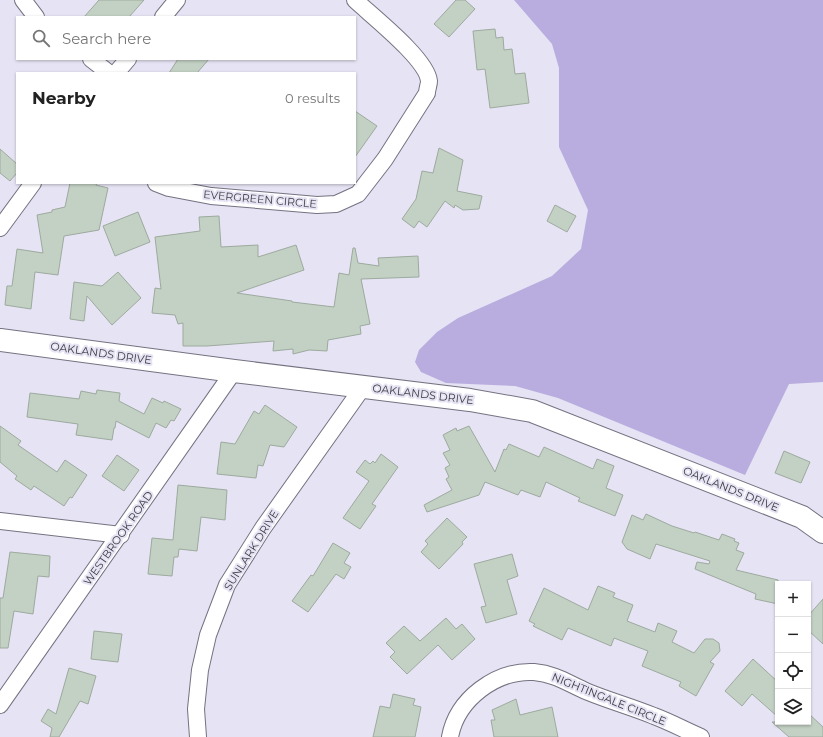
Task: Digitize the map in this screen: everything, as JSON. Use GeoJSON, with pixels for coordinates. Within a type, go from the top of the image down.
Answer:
{"type":"FeatureCollection","features":[{"type":"Feature","properties":{"kind":"street"},"geometry":{"type":"LineString","coordinates":[[23,0],[35,16]]}},
{"type":"Feature","properties":{"kind":"street"},"geometry":{"type":"LineString","coordinates":[[164,16],[177,0]]}},
{"type":"Feature","properties":{"kind":"street","name":"EVERGREEN CIRCLE"},"geometry":{"type":"LineString","coordinates":[[159,184],[169,188],[211,196],[317,205],[336,204],[358,194],[385,159],[426,93],[429,81],[424,68],[414,54],[355,0]]}},
{"type":"Feature","properties":{"kind":"street"},"geometry":{"type":"LineString","coordinates":[[92,60],[109,72]]}},
{"type":"Feature","properties":{"kind":"street"},"geometry":{"type":"LineString","coordinates":[[117,72],[127,60]]}},
{"type":"Feature","properties":{"kind":"street"},"geometry":{"type":"LineString","coordinates":[[0,228],[32,184]]}},
{"type":"Feature","properties":{"kind":"street","name":"OAKLANDS DRIVE"},"geometry":{"type":"LineString","coordinates":[[0,340],[470,400],[532,411],[802,517],[823,532]]}},
{"type":"Feature","properties":{"kind":"street","name":"WESTBROOK ROAD"},"geometry":{"type":"LineString","coordinates":[[0,705],[121,535],[234,371]]}},
{"type":"Feature","properties":{"kind":"street","name":"SUNLARK DRIVE"},"geometry":{"type":"LineString","coordinates":[[198,737],[196,709],[200,670],[208,635],[227,585],[263,528],[363,387]]}},
{"type":"Feature","properties":{"kind":"street"},"geometry":{"type":"LineString","coordinates":[[0,521],[121,535]]}},
{"type":"Feature","properties":{"kind":"street","name":"NIGHTINGALE CIRCLE"},"geometry":{"type":"LineString","coordinates":[[450,737],[462,708],[481,688],[506,676],[533,672],[561,678],[588,691],[654,716],[701,737]]}},
{"type":"Feature","properties":{"kind":"shaded area"},"geometry":{"type":"Polygon","coordinates":[[[514,0],[823,0],[823,382],[789,384],[745,475],[558,398],[515,386],[446,383],[421,372],[415,362],[419,350],[437,332],[458,318],[552,276],[581,249],[588,210],[559,147],[559,68],[552,44],[514,0]]]}},
{"type":"Feature","properties":{"kind":"building"},"geometry":{"type":"Polygon","coordinates":[[[99,0],[144,0],[130,16],[85,16],[99,0]]]}},
{"type":"Feature","properties":{"kind":"building"},"geometry":{"type":"Polygon","coordinates":[[[456,0],[465,0],[475,9],[449,37],[434,24],[456,0]]]}},
{"type":"Feature","properties":{"kind":"building"},"geometry":{"type":"Polygon","coordinates":[[[495,29],[496,38],[503,37],[504,50],[512,49],[515,74],[525,73],[529,103],[490,108],[485,69],[477,70],[473,31],[495,29]]]}},
{"type":"Feature","properties":{"kind":"building"},"geometry":{"type":"Polygon","coordinates":[[[177,60],[208,60],[198,72],[170,72],[177,60]]]}},
{"type":"Feature","properties":{"kind":"building"},"geometry":{"type":"Polygon","coordinates":[[[356,112],[377,126],[356,156],[356,112]]]}},
{"type":"Feature","properties":{"kind":"building"},"geometry":{"type":"Polygon","coordinates":[[[439,148],[463,160],[457,191],[482,196],[479,209],[463,210],[455,205],[454,208],[445,201],[427,227],[419,221],[414,228],[402,219],[416,199],[422,171],[433,173],[439,148]]]}},
{"type":"Feature","properties":{"kind":"building"},"geometry":{"type":"Polygon","coordinates":[[[0,149],[16,163],[16,174],[10,181],[0,173],[0,149]]]}},
{"type":"Feature","properties":{"kind":"building"},"geometry":{"type":"Polygon","coordinates":[[[70,184],[96,184],[108,188],[99,230],[64,236],[58,275],[35,272],[31,309],[5,305],[7,286],[12,286],[17,249],[43,253],[37,215],[52,212],[52,210],[65,207],[70,184]]]}},
{"type":"Feature","properties":{"kind":"building"},"geometry":{"type":"Polygon","coordinates":[[[555,205],[576,216],[567,232],[547,221],[555,205]]]}},
{"type":"Feature","properties":{"kind":"building"},"geometry":{"type":"Polygon","coordinates":[[[138,212],[150,242],[115,256],[103,226],[138,212]]]}},
{"type":"Feature","properties":{"kind":"building"},"geometry":{"type":"Polygon","coordinates":[[[219,216],[221,247],[258,245],[258,257],[296,245],[304,270],[237,293],[334,307],[339,273],[349,275],[353,248],[355,248],[358,263],[379,266],[378,258],[418,256],[419,277],[361,279],[370,324],[360,326],[361,334],[328,340],[327,351],[309,350],[293,354],[293,349],[273,351],[274,341],[207,346],[183,346],[183,323],[178,324],[175,315],[152,313],[155,288],[161,289],[155,237],[200,231],[199,217],[219,216]]]}},
{"type":"Feature","properties":{"kind":"building"},"geometry":{"type":"Polygon","coordinates":[[[118,272],[141,298],[112,325],[87,296],[84,321],[70,319],[74,282],[102,286],[118,272]]]}},
{"type":"Feature","properties":{"kind":"building"},"geometry":{"type":"Polygon","coordinates":[[[97,390],[120,393],[119,401],[144,414],[152,398],[163,403],[164,401],[181,409],[174,421],[171,420],[166,428],[156,423],[149,438],[116,421],[112,440],[76,435],[78,424],[27,417],[30,393],[79,399],[81,391],[96,394],[97,390]]]}},
{"type":"Feature","properties":{"kind":"building"},"geometry":{"type":"Polygon","coordinates":[[[265,405],[297,427],[284,447],[270,445],[263,466],[258,465],[256,478],[217,474],[221,442],[235,444],[254,411],[259,414],[265,405]]]}},
{"type":"Feature","properties":{"kind":"building"},"geometry":{"type":"Polygon","coordinates":[[[0,426],[21,441],[18,445],[57,472],[65,460],[87,475],[72,498],[70,497],[64,506],[34,486],[31,490],[15,479],[17,476],[0,462],[0,426]]]}},
{"type":"Feature","properties":{"kind":"building"},"geometry":{"type":"Polygon","coordinates":[[[469,426],[495,472],[504,449],[506,450],[509,444],[539,457],[544,447],[593,469],[597,459],[614,466],[606,488],[623,495],[615,516],[578,501],[580,498],[546,482],[540,497],[521,490],[518,495],[485,482],[479,495],[427,512],[424,505],[452,490],[446,479],[449,477],[445,468],[450,465],[443,453],[450,450],[443,435],[456,428],[457,431],[469,426]]]}},
{"type":"Feature","properties":{"kind":"building"},"geometry":{"type":"Polygon","coordinates":[[[784,451],[810,462],[801,483],[775,473],[784,451]]]}},
{"type":"Feature","properties":{"kind":"building"},"geometry":{"type":"Polygon","coordinates":[[[381,454],[398,467],[372,504],[376,506],[360,529],[343,518],[369,481],[356,472],[365,460],[370,464],[373,461],[375,463],[381,454]]]}},
{"type":"Feature","properties":{"kind":"building"},"geometry":{"type":"Polygon","coordinates":[[[117,455],[139,470],[124,491],[102,476],[117,455]]]}},
{"type":"Feature","properties":{"kind":"building"},"geometry":{"type":"Polygon","coordinates":[[[178,485],[227,490],[225,520],[201,517],[197,551],[179,549],[178,557],[174,557],[172,576],[148,574],[152,538],[173,540],[178,485]]]}},
{"type":"Feature","properties":{"kind":"building"},"geometry":{"type":"Polygon","coordinates":[[[646,514],[672,526],[694,533],[695,532],[719,540],[722,534],[735,539],[734,541],[739,543],[736,550],[744,553],[736,570],[778,580],[775,581],[775,603],[755,599],[756,594],[695,569],[697,562],[709,564],[710,561],[656,544],[650,559],[627,549],[622,542],[632,515],[643,520],[646,514]]]}},
{"type":"Feature","properties":{"kind":"building"},"geometry":{"type":"Polygon","coordinates":[[[447,518],[467,537],[462,542],[463,544],[439,569],[421,552],[428,544],[425,541],[447,518]]]}},
{"type":"Feature","properties":{"kind":"building"},"geometry":{"type":"Polygon","coordinates":[[[333,543],[350,553],[344,563],[351,567],[344,579],[336,574],[308,612],[292,601],[311,575],[313,576],[333,543]]]}},
{"type":"Feature","properties":{"kind":"building"},"geometry":{"type":"Polygon","coordinates":[[[10,552],[50,556],[49,577],[38,576],[33,614],[14,611],[8,648],[0,648],[0,598],[3,598],[10,552]]]}},
{"type":"Feature","properties":{"kind":"building"},"geometry":{"type":"Polygon","coordinates":[[[512,554],[518,576],[507,580],[517,614],[486,623],[481,607],[486,606],[474,564],[512,554]]]}},
{"type":"Feature","properties":{"kind":"building"},"geometry":{"type":"Polygon","coordinates":[[[598,586],[615,593],[613,597],[633,605],[627,621],[655,632],[658,623],[677,631],[672,642],[694,653],[705,639],[713,639],[719,643],[720,651],[710,662],[714,664],[696,696],[679,686],[681,682],[642,666],[648,651],[614,638],[611,646],[568,628],[562,640],[533,626],[535,624],[529,621],[544,588],[588,610],[598,586]]]}},
{"type":"Feature","properties":{"kind":"building"},"geometry":{"type":"Polygon","coordinates":[[[823,599],[823,644],[811,633],[811,613],[823,599]]]}},
{"type":"Feature","properties":{"kind":"building"},"geometry":{"type":"Polygon","coordinates":[[[446,618],[456,629],[462,624],[475,639],[452,660],[438,645],[407,674],[390,657],[395,652],[386,643],[404,626],[420,641],[446,618]]]}},
{"type":"Feature","properties":{"kind":"building"},"geometry":{"type":"Polygon","coordinates":[[[94,631],[122,634],[118,662],[91,659],[94,631]]]}},
{"type":"Feature","properties":{"kind":"building"},"geometry":{"type":"Polygon","coordinates":[[[753,659],[775,679],[775,714],[752,694],[742,706],[725,691],[753,659]]]}},
{"type":"Feature","properties":{"kind":"building"},"geometry":{"type":"Polygon","coordinates":[[[69,668],[96,676],[88,704],[80,701],[59,737],[50,737],[52,728],[41,721],[48,709],[56,714],[69,668]]]}},
{"type":"Feature","properties":{"kind":"building"},"geometry":{"type":"Polygon","coordinates":[[[393,694],[415,699],[413,705],[421,707],[415,737],[373,737],[380,706],[390,708],[393,694]]]}},
{"type":"Feature","properties":{"kind":"building"},"geometry":{"type":"Polygon","coordinates":[[[516,699],[520,715],[552,707],[558,737],[494,737],[491,720],[495,720],[492,710],[516,699]]]}},
{"type":"Feature","properties":{"kind":"building"},"geometry":{"type":"Polygon","coordinates":[[[811,716],[823,727],[823,737],[789,737],[775,725],[811,725],[811,716]]]}}]}
